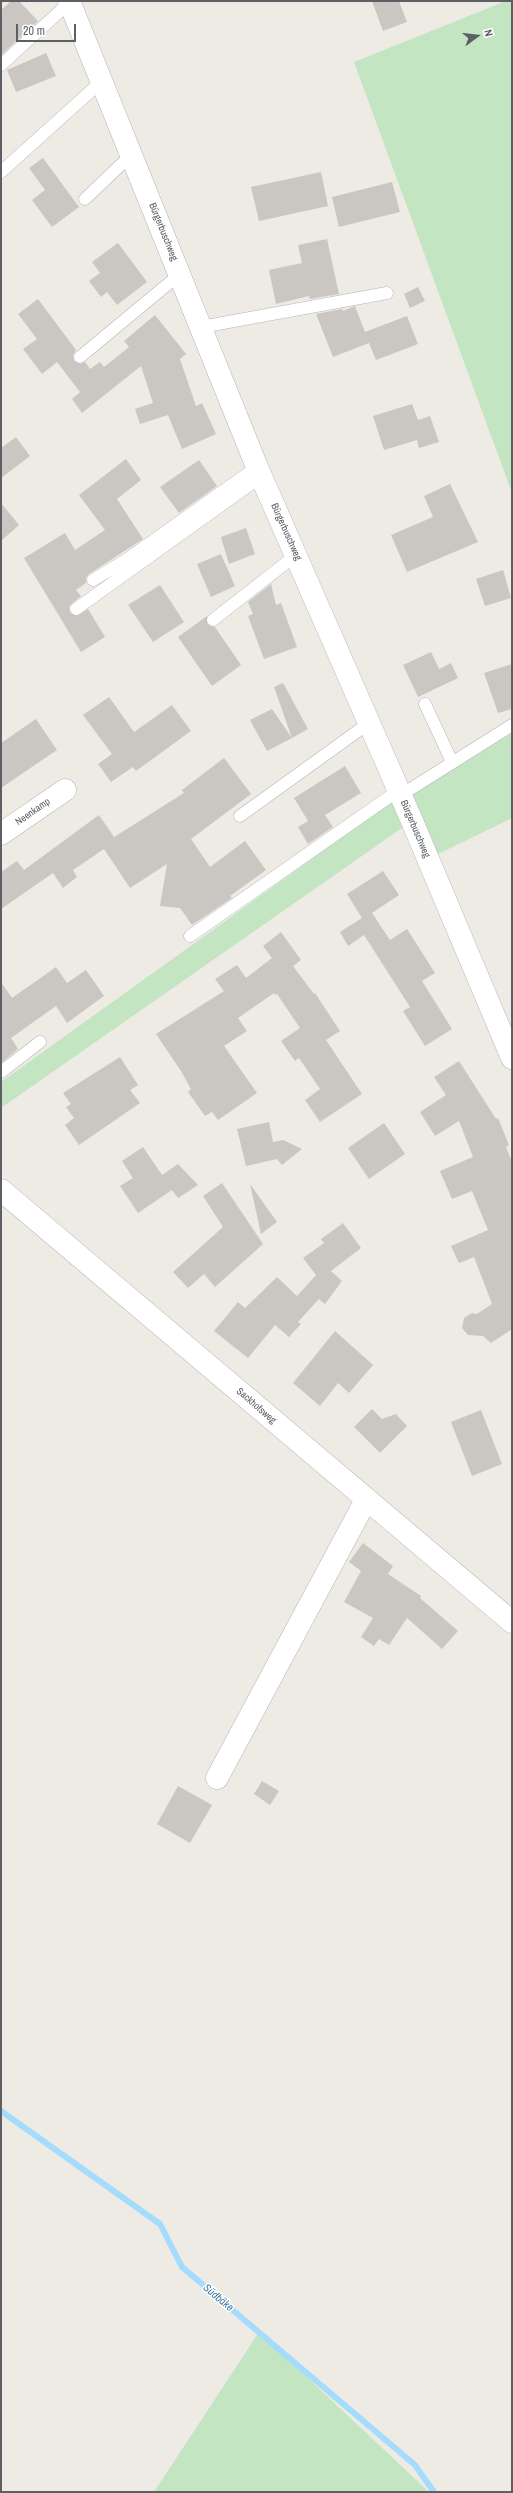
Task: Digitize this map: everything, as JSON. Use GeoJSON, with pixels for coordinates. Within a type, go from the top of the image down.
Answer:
{"type":"FeatureCollection","features":[{"type":"Feature","properties":{"kind":"street","name":"Bürgerbuschweg"},"geometry":{"type":"LineString","coordinates":[[69,1],[260,472],[400,793],[512,1058]]}},
{"type":"Feature","properties":{"kind":"street","name":"Neenkamp"},"geometry":{"type":"LineString","coordinates":[[1,834],[65,790]]}},
{"type":"Feature","properties":{"kind":"street","name":"Sackhofsweg"},"geometry":{"type":"LineString","coordinates":[[1,1190],[512,1622]]}},
{"type":"Feature","properties":{"kind":"street"},"geometry":{"type":"LineString","coordinates":[[217,1778],[366,1500]]}},
{"type":"Feature","properties":{"kind":"lane"},"geometry":{"type":"LineString","coordinates":[[1,65],[69,1]]}},
{"type":"Feature","properties":{"kind":"lane"},"geometry":{"type":"LineString","coordinates":[[1,172],[102,81]]}},
{"type":"Feature","properties":{"kind":"lane"},"geometry":{"type":"LineString","coordinates":[[85,199],[132,155]]}},
{"type":"Feature","properties":{"kind":"lane"},"geometry":{"type":"LineString","coordinates":[[80,358],[180,274]]}},
{"type":"Feature","properties":{"kind":"lane"},"geometry":{"type":"LineString","coordinates":[[201,327],[388,292]]}},
{"type":"Feature","properties":{"kind":"lane"},"geometry":{"type":"LineString","coordinates":[[93,580],[260,472]]}},
{"type":"Feature","properties":{"kind":"lane"},"geometry":{"type":"LineString","coordinates":[[76,609],[260,472]]}},
{"type":"Feature","properties":{"kind":"lane"},"geometry":{"type":"LineString","coordinates":[[213,620],[296,555]]}},
{"type":"Feature","properties":{"kind":"lane"},"geometry":{"type":"LineString","coordinates":[[425,704],[452,762]]}},
{"type":"Feature","properties":{"kind":"lane"},"geometry":{"type":"LineString","coordinates":[[240,816],[369,723]]}},
{"type":"Feature","properties":{"kind":"lane"},"geometry":{"type":"LineString","coordinates":[[190,936],[400,793],[512,725]]}},
{"type":"Feature","properties":{"kind":"lane"},"geometry":{"type":"LineString","coordinates":[[1,1072],[40,1042]]}},
{"type":"Feature","properties":{"kind":"green space"},"geometry":{"type":"Polygon","coordinates":[[[506,1],[512,1],[512,493],[354,62],[506,1]]]}},
{"type":"Feature","properties":{"kind":"green space"},"geometry":{"type":"Polygon","coordinates":[[[512,726],[512,818],[428,859],[403,794],[512,726]]]}},
{"type":"Feature","properties":{"kind":"green space"},"geometry":{"type":"Polygon","coordinates":[[[401,795],[412,821],[1,1108],[1,1082],[401,795]]]}},
{"type":"Feature","properties":{"kind":"green space"},"geometry":{"type":"Polygon","coordinates":[[[259,2332],[429,2492],[154,2492],[259,2332]]]}},
{"type":"Feature","properties":{"kind":"building"},"geometry":{"type":"Polygon","coordinates":[[[11,1],[19,1],[38,21],[1,55],[1,10],[11,1]]]}},
{"type":"Feature","properties":{"kind":"building"},"geometry":{"type":"Polygon","coordinates":[[[372,1],[399,1],[407,22],[383,31],[372,1]]]}},
{"type":"Feature","properties":{"kind":"building"},"geometry":{"type":"Polygon","coordinates":[[[46,53],[56,76],[16,92],[7,70],[46,53]]]}},
{"type":"Feature","properties":{"kind":"building"},"geometry":{"type":"Polygon","coordinates":[[[43,158],[79,207],[52,227],[32,200],[45,190],[29,168],[43,158]]]}},
{"type":"Feature","properties":{"kind":"building"},"geometry":{"type":"Polygon","coordinates":[[[321,172],[328,206],[259,221],[251,187],[321,172]]]}},
{"type":"Feature","properties":{"kind":"building"},"geometry":{"type":"Polygon","coordinates":[[[392,182],[400,212],[339,227],[332,197],[392,182]]]}},
{"type":"Feature","properties":{"kind":"building"},"geometry":{"type":"Polygon","coordinates":[[[327,239],[339,294],[310,299],[309,296],[276,304],[269,270],[302,263],[298,245],[327,239]]]}},
{"type":"Feature","properties":{"kind":"building"},"geometry":{"type":"Polygon","coordinates":[[[118,243],[147,282],[117,305],[107,292],[101,297],[89,281],[100,273],[92,262],[118,243]]]}},
{"type":"Feature","properties":{"kind":"building"},"geometry":{"type":"Polygon","coordinates":[[[418,287],[425,301],[410,308],[404,294],[418,287]]]}},
{"type":"Feature","properties":{"kind":"building"},"geometry":{"type":"Polygon","coordinates":[[[38,299],[76,350],[73,355],[74,361],[81,364],[85,362],[90,369],[100,362],[104,367],[129,347],[124,341],[155,315],[186,354],[180,359],[196,406],[202,403],[216,434],[182,449],[168,415],[140,424],[135,409],[153,403],[141,366],[82,413],[72,399],[80,392],[57,362],[42,374],[23,349],[37,339],[18,314],[38,299]]]}},
{"type":"Feature","properties":{"kind":"building"},"geometry":{"type":"Polygon","coordinates":[[[355,306],[365,332],[407,316],[418,344],[376,360],[369,343],[333,357],[316,314],[342,309],[343,311],[355,306]]]}},
{"type":"Feature","properties":{"kind":"building"},"geometry":{"type":"Polygon","coordinates":[[[412,404],[418,420],[430,416],[439,442],[419,448],[417,440],[384,450],[373,416],[412,404]]]}},
{"type":"Feature","properties":{"kind":"building"},"geometry":{"type":"Polygon","coordinates":[[[16,437],[30,456],[1,478],[1,448],[16,437]]]}},
{"type":"Feature","properties":{"kind":"building"},"geometry":{"type":"Polygon","coordinates":[[[126,459],[141,480],[117,499],[143,539],[89,574],[86,577],[86,583],[76,590],[81,596],[69,606],[70,613],[77,616],[88,609],[105,637],[81,652],[24,558],[65,533],[75,550],[105,530],[79,495],[126,459]]]}},
{"type":"Feature","properties":{"kind":"building"},"geometry":{"type":"Polygon","coordinates":[[[199,460],[217,486],[179,513],[160,487],[199,460]]]}},
{"type":"Feature","properties":{"kind":"building"},"geometry":{"type":"Polygon","coordinates":[[[450,484],[478,542],[407,572],[391,535],[433,517],[424,496],[450,484]]]}},
{"type":"Feature","properties":{"kind":"building"},"geometry":{"type":"Polygon","coordinates":[[[1,503],[19,525],[1,541],[1,503]]]}},
{"type":"Feature","properties":{"kind":"building"},"geometry":{"type":"Polygon","coordinates":[[[246,528],[255,554],[229,564],[221,537],[246,528]]]}},
{"type":"Feature","properties":{"kind":"building"},"geometry":{"type":"Polygon","coordinates":[[[221,554],[235,586],[211,597],[197,564],[221,554]]]}},
{"type":"Feature","properties":{"kind":"building"},"geometry":{"type":"Polygon","coordinates":[[[503,570],[511,598],[485,606],[476,579],[503,570]]]}},
{"type":"Feature","properties":{"kind":"building"},"geometry":{"type":"Polygon","coordinates":[[[271,584],[276,605],[281,603],[297,647],[264,659],[248,616],[253,614],[248,602],[271,584]]]}},
{"type":"Feature","properties":{"kind":"building"},"geometry":{"type":"Polygon","coordinates":[[[160,585],[184,622],[153,642],[128,605],[160,585]]]}},
{"type":"Feature","properties":{"kind":"building"},"geometry":{"type":"Polygon","coordinates":[[[207,616],[207,624],[215,627],[241,665],[212,686],[178,637],[207,616]]]}},
{"type":"Feature","properties":{"kind":"building"},"geometry":{"type":"Polygon","coordinates":[[[431,652],[439,669],[451,663],[458,678],[418,697],[403,665],[431,652]]]}},
{"type":"Feature","properties":{"kind":"building"},"geometry":{"type":"Polygon","coordinates":[[[512,664],[512,709],[498,713],[484,673],[512,664]]]}},
{"type":"Feature","properties":{"kind":"building"},"geometry":{"type":"Polygon","coordinates":[[[283,683],[308,729],[292,738],[274,687],[283,683]]]}},
{"type":"Feature","properties":{"kind":"building"},"geometry":{"type":"Polygon","coordinates":[[[109,697],[134,732],[172,705],[191,731],[136,771],[133,767],[111,782],[98,764],[112,754],[83,715],[109,697]]]}},
{"type":"Feature","properties":{"kind":"building"},"geometry":{"type":"Polygon","coordinates":[[[272,709],[292,738],[267,751],[250,720],[272,709]]]}},
{"type":"Feature","properties":{"kind":"building"},"geometry":{"type":"Polygon","coordinates":[[[36,719],[57,750],[1,788],[1,743],[36,719]]]}},
{"type":"Feature","properties":{"kind":"building"},"geometry":{"type":"Polygon","coordinates":[[[224,758],[251,794],[191,839],[210,867],[245,841],[266,870],[230,896],[232,898],[192,925],[180,908],[160,906],[167,864],[130,888],[104,849],[73,870],[77,877],[63,888],[53,873],[1,909],[1,872],[17,861],[24,870],[99,815],[114,837],[184,793],[182,790],[224,758]]]}},
{"type":"Feature","properties":{"kind":"building"},"geometry":{"type":"Polygon","coordinates":[[[345,766],[361,793],[325,815],[333,827],[308,844],[298,827],[308,821],[294,798],[345,766]]]}},
{"type":"Feature","properties":{"kind":"building"},"geometry":{"type":"Polygon","coordinates":[[[383,871],[399,895],[372,913],[390,940],[407,929],[435,973],[422,981],[452,1029],[425,1046],[403,1011],[410,1007],[364,935],[348,946],[340,932],[362,918],[347,894],[383,871]]]}},
{"type":"Feature","properties":{"kind":"building"},"geometry":{"type":"Polygon","coordinates":[[[281,932],[301,960],[293,966],[314,994],[315,993],[340,1031],[326,1040],[362,1094],[320,1122],[305,1100],[320,1089],[299,1058],[295,1061],[281,1041],[300,1028],[277,994],[275,995],[274,993],[238,1018],[247,1031],[224,1046],[257,1093],[218,1120],[212,1112],[205,1116],[188,1092],[191,1089],[181,1071],[156,1034],[224,991],[215,979],[237,965],[246,978],[272,958],[263,946],[281,932]]]}},
{"type":"Feature","properties":{"kind":"building"},"geometry":{"type":"Polygon","coordinates":[[[56,967],[67,983],[86,970],[104,996],[67,1023],[56,1006],[11,1038],[18,1049],[1,1063],[1,982],[12,998],[56,967]]]}},
{"type":"Feature","properties":{"kind":"building"},"geometry":{"type":"Polygon","coordinates":[[[120,1057],[138,1085],[130,1090],[140,1103],[79,1145],[65,1125],[74,1118],[66,1107],[71,1104],[63,1093],[120,1057]]]}},
{"type":"Feature","properties":{"kind":"building"},"geometry":{"type":"Polygon","coordinates":[[[459,1061],[496,1119],[498,1118],[509,1145],[506,1147],[512,1162],[512,1329],[491,1343],[483,1336],[468,1335],[462,1328],[464,1318],[472,1313],[477,1314],[492,1304],[474,1257],[459,1263],[451,1246],[488,1230],[472,1191],[452,1199],[440,1171],[473,1157],[459,1121],[435,1136],[420,1112],[446,1095],[434,1077],[459,1061]]]}},
{"type":"Feature","properties":{"kind":"building"},"geometry":{"type":"Polygon","coordinates":[[[269,1122],[273,1142],[283,1140],[302,1149],[282,1165],[277,1159],[246,1166],[237,1129],[269,1122]]]}},
{"type":"Feature","properties":{"kind":"building"},"geometry":{"type":"Polygon","coordinates":[[[384,1123],[405,1154],[369,1179],[348,1148],[384,1123]]]}},
{"type":"Feature","properties":{"kind":"building"},"geometry":{"type":"Polygon","coordinates":[[[143,1147],[162,1175],[178,1164],[198,1185],[178,1198],[172,1190],[138,1213],[120,1186],[133,1178],[122,1161],[143,1147]]]}},
{"type":"Feature","properties":{"kind":"building"},"geometry":{"type":"Polygon","coordinates":[[[222,1183],[263,1244],[215,1287],[204,1274],[188,1288],[173,1272],[223,1227],[203,1196],[222,1183]]]}},
{"type":"Feature","properties":{"kind":"building"},"geometry":{"type":"Polygon","coordinates":[[[250,1184],[277,1222],[261,1234],[250,1184]]]}},
{"type":"Feature","properties":{"kind":"building"},"geometry":{"type":"Polygon","coordinates":[[[343,1223],[361,1248],[331,1271],[342,1281],[325,1304],[319,1299],[298,1322],[301,1324],[289,1337],[275,1325],[248,1358],[214,1331],[238,1302],[245,1308],[277,1277],[297,1296],[316,1275],[303,1258],[324,1243],[321,1239],[343,1223]]]}},
{"type":"Feature","properties":{"kind":"building"},"geometry":{"type":"Polygon","coordinates":[[[335,1331],[373,1365],[349,1393],[338,1383],[320,1406],[293,1383],[335,1331]]]}},
{"type":"Feature","properties":{"kind":"building"},"geometry":{"type":"Polygon","coordinates":[[[372,1409],[382,1419],[396,1414],[407,1426],[380,1453],[354,1427],[372,1409]]]}},
{"type":"Feature","properties":{"kind":"building"},"geometry":{"type":"Polygon","coordinates":[[[481,1410],[502,1464],[472,1476],[451,1422],[481,1410]]]}},
{"type":"Feature","properties":{"kind":"building"},"geometry":{"type":"Polygon","coordinates":[[[363,1543],[393,1566],[388,1574],[421,1596],[420,1598],[458,1631],[442,1649],[407,1618],[389,1645],[379,1639],[374,1646],[361,1637],[373,1618],[344,1602],[361,1571],[349,1562],[363,1543]]]}},
{"type":"Feature","properties":{"kind":"building"},"geometry":{"type":"Polygon","coordinates":[[[262,1781],[279,1791],[270,1805],[254,1794],[262,1781]]]}},
{"type":"Feature","properties":{"kind":"building"},"geometry":{"type":"Polygon","coordinates":[[[178,1786],[212,1805],[190,1843],[157,1824],[178,1786]]]}},
{"type":"Feature","properties":{"kind":"waterway","name":"Südbäke"},"geometry":{"type":"LineString","coordinates":[[1,2111],[160,2224],[182,2267],[415,2465],[434,2492]]}}]}
